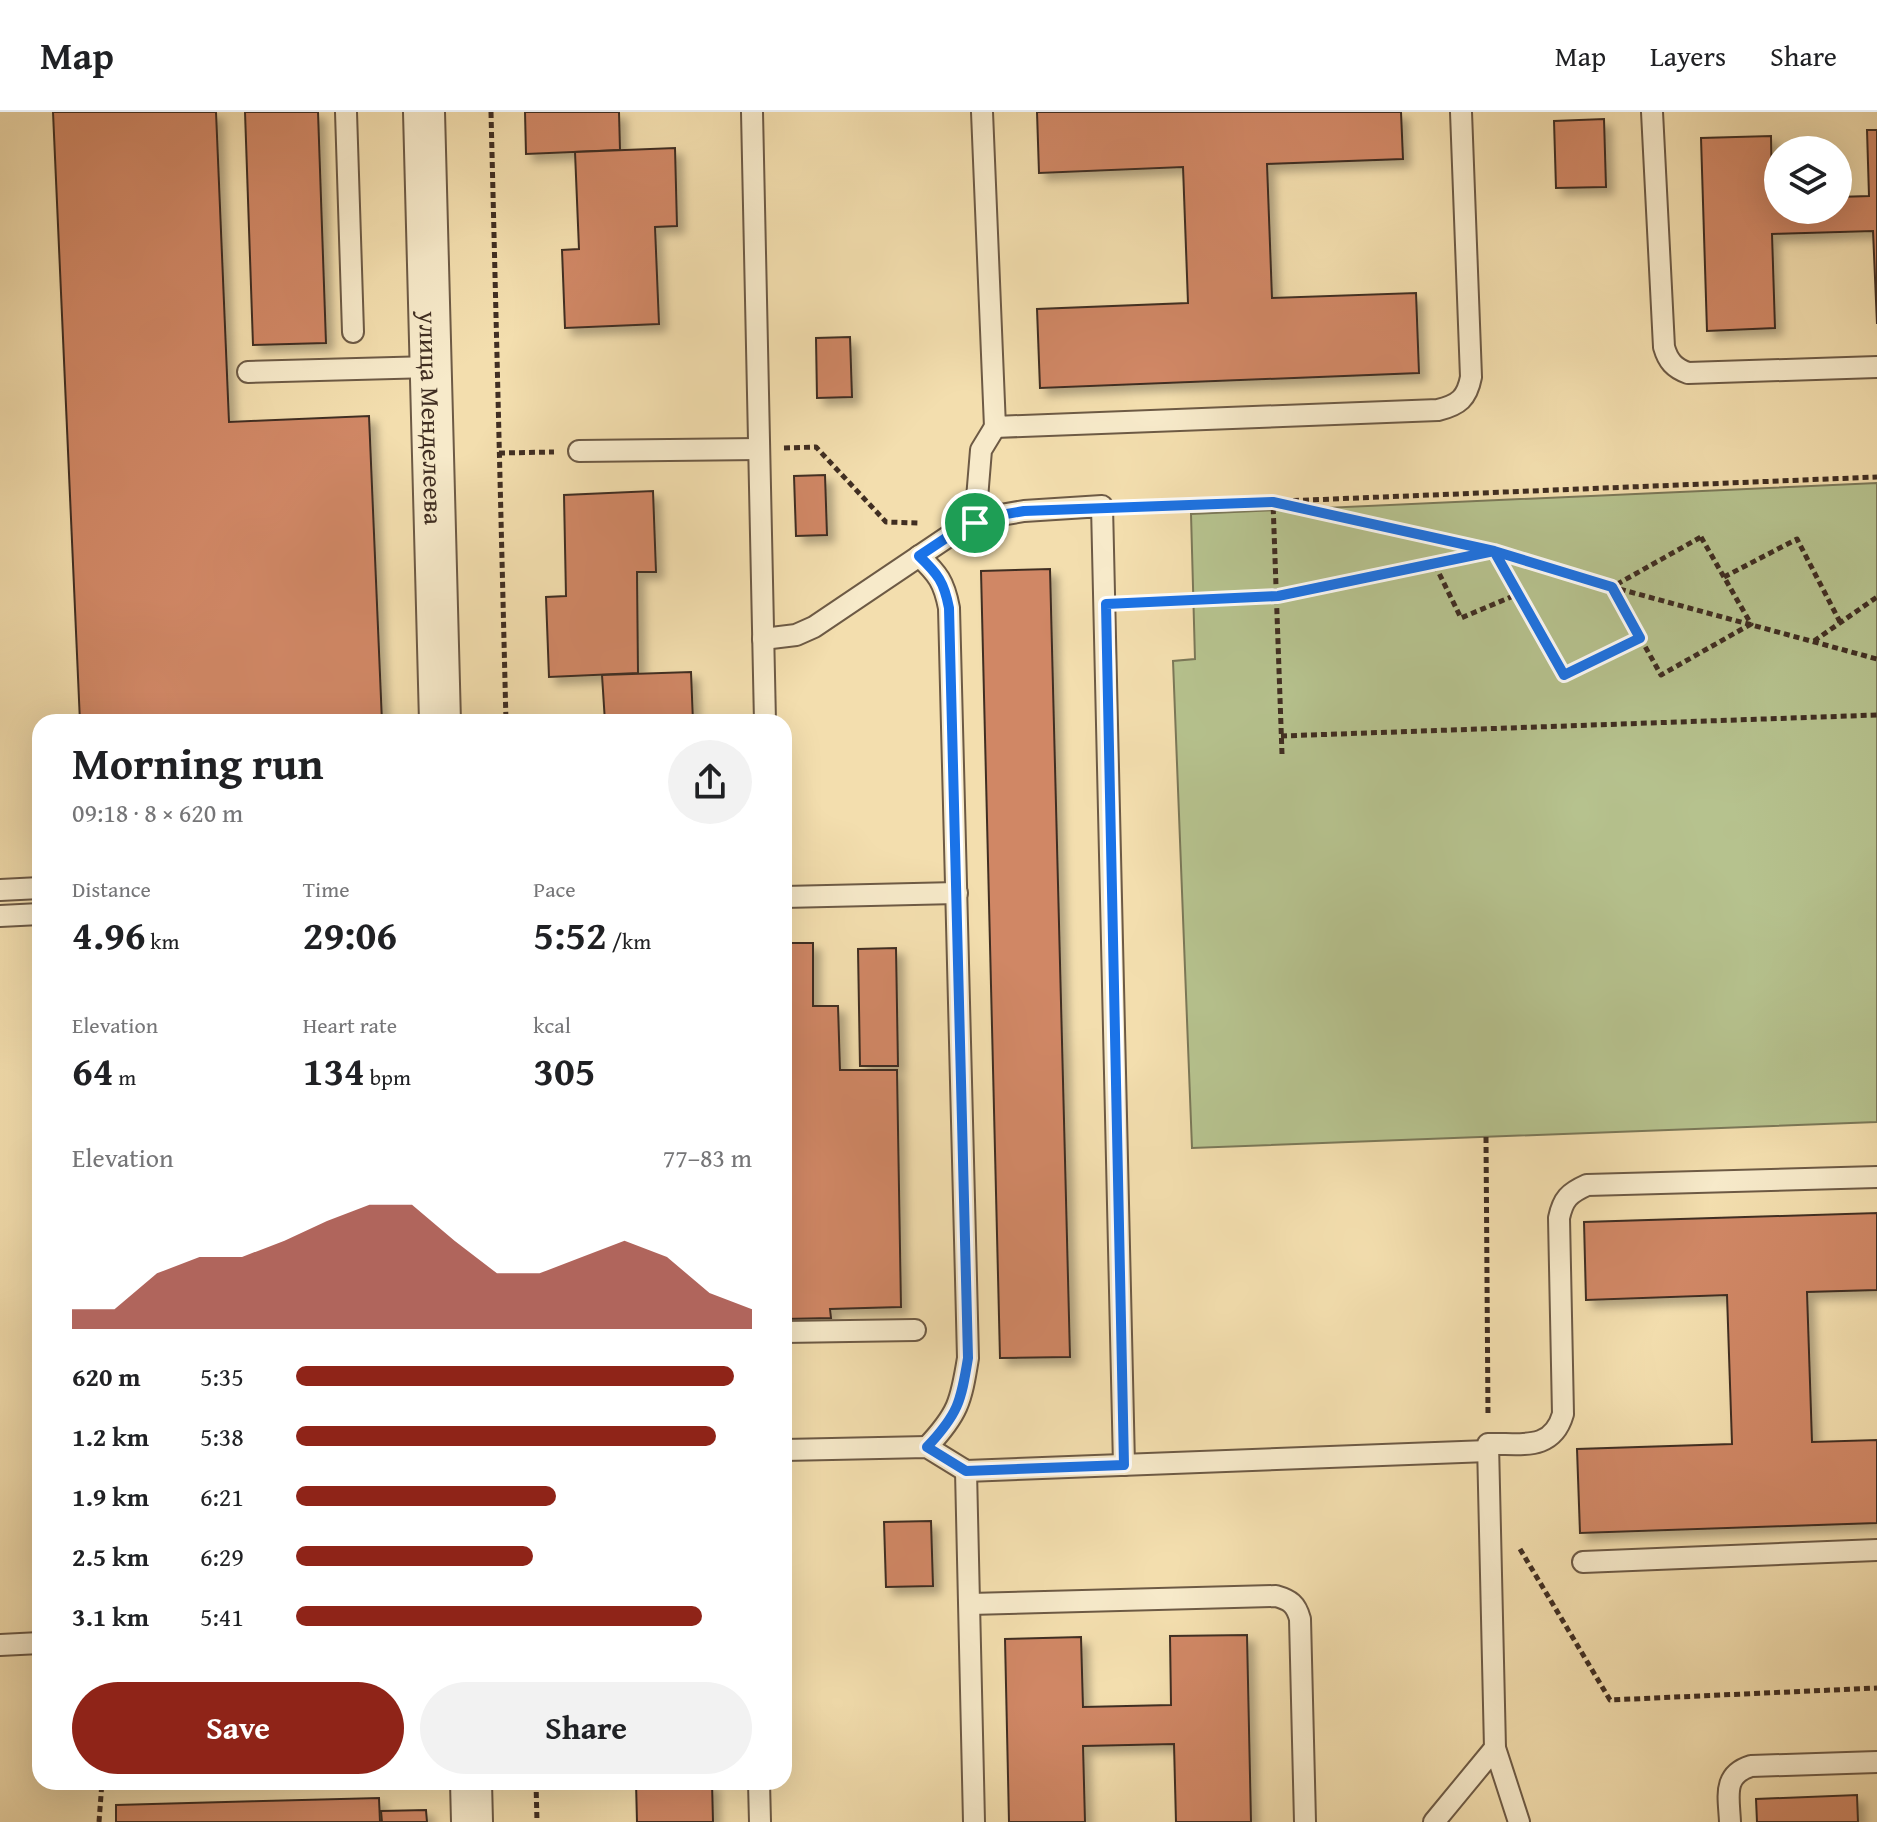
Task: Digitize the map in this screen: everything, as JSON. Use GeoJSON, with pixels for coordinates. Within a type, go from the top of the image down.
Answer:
{"type":"FeatureCollection","features":[{"type":"Feature","properties":{"kind":"street","name":"улица Менделеева"},"geometry":{"type":"LineString","coordinates":[[424,112],[440,714]]}},
{"type":"Feature","properties":{"kind":"street"},"geometry":{"type":"LineString","coordinates":[[471,1790],[472,1822]]}},
{"type":"Feature","properties":{"kind":"lane"},"geometry":{"type":"LineString","coordinates":[[346,112],[353,332]]}},
{"type":"Feature","properties":{"kind":"lane"},"geometry":{"type":"LineString","coordinates":[[752,112],[765,714]]}},
{"type":"Feature","properties":{"kind":"lane"},"geometry":{"type":"LineString","coordinates":[[975,523],[981,450],[995,427],[982,112]]}},
{"type":"Feature","properties":{"kind":"lane"},"geometry":{"type":"LineString","coordinates":[[995,427],[1438,410],[1456,406],[1468,394],[1471,377],[1461,112]]}},
{"type":"Feature","properties":{"kind":"lane"},"geometry":{"type":"LineString","coordinates":[[1652,112],[1664,347],[1667,358],[1676,369],[1688,373],[1877,367]]}},
{"type":"Feature","properties":{"kind":"lane"},"geometry":{"type":"LineString","coordinates":[[248,372],[431,367]]}},
{"type":"Feature","properties":{"kind":"lane"},"geometry":{"type":"LineString","coordinates":[[579,451],[759,449]]}},
{"type":"Feature","properties":{"kind":"lane"},"geometry":{"type":"LineString","coordinates":[[763,639],[796,635],[814,627],[958,530],[989,517],[1024,511],[1102,506],[1124,1465]]}},
{"type":"Feature","properties":{"kind":"lane"},"geometry":{"type":"LineString","coordinates":[[919,556],[938,574],[946,589],[949,608],[968,1358],[962,1398],[949,1423],[927,1447]]}},
{"type":"Feature","properties":{"kind":"lane"},"geometry":{"type":"LineString","coordinates":[[0,890],[32,888]]}},
{"type":"Feature","properties":{"kind":"lane"},"geometry":{"type":"LineString","coordinates":[[792,897],[957,893]]}},
{"type":"Feature","properties":{"kind":"lane"},"geometry":{"type":"LineString","coordinates":[[0,916],[32,914]]}},
{"type":"Feature","properties":{"kind":"lane"},"geometry":{"type":"LineString","coordinates":[[792,1450],[927,1447],[966,1471],[1488,1447],[1547,1440],[1558,1431],[1563,1414],[1559,1218],[1562,1203],[1570,1192],[1587,1185],[1877,1177]]}},
{"type":"Feature","properties":{"kind":"lane"},"geometry":{"type":"LineString","coordinates":[[792,1332],[915,1330]]}},
{"type":"Feature","properties":{"kind":"lane"},"geometry":{"type":"LineString","coordinates":[[1488,1447],[1495,1748],[1519,1822]]}},
{"type":"Feature","properties":{"kind":"lane"},"geometry":{"type":"LineString","coordinates":[[966,1471],[974,1822]]}},
{"type":"Feature","properties":{"kind":"lane"},"geometry":{"type":"LineString","coordinates":[[1583,1562],[1877,1550]]}},
{"type":"Feature","properties":{"kind":"lane"},"geometry":{"type":"LineString","coordinates":[[970,1604],[1276,1596],[1290,1600],[1297,1607],[1300,1619],[1305,1822]]}},
{"type":"Feature","properties":{"kind":"lane"},"geometry":{"type":"LineString","coordinates":[[0,1645],[32,1643]]}},
{"type":"Feature","properties":{"kind":"lane"},"geometry":{"type":"LineString","coordinates":[[1434,1822],[1495,1748]]}},
{"type":"Feature","properties":{"kind":"lane"},"geometry":{"type":"LineString","coordinates":[[1730,1822],[1729,1788],[1732,1777],[1740,1769],[1751,1766],[1877,1762]]}},
{"type":"Feature","properties":{"kind":"lane"},"geometry":{"type":"LineString","coordinates":[[759,1790],[760,1822]]}},
{"type":"Feature","properties":{"kind":"path"},"geometry":{"type":"LineString","coordinates":[[491,112],[506,714]]}},
{"type":"Feature","properties":{"kind":"path"},"geometry":{"type":"LineString","coordinates":[[759,449],[816,447],[886,522],[975,523]]}},
{"type":"Feature","properties":{"kind":"path"},"geometry":{"type":"LineString","coordinates":[[499,453],[579,451]]}},
{"type":"Feature","properties":{"kind":"path"},"geometry":{"type":"LineString","coordinates":[[1102,506],[1877,477]]}},
{"type":"Feature","properties":{"kind":"path"},"geometry":{"type":"LineString","coordinates":[[1273,502],[1494,551],[1612,587],[1877,659]]}},
{"type":"Feature","properties":{"kind":"path"},"geometry":{"type":"LineString","coordinates":[[1273,502],[1282,754]]}},
{"type":"Feature","properties":{"kind":"path"},"geometry":{"type":"LineString","coordinates":[[1612,587],[1701,537],[1751,624]]}},
{"type":"Feature","properties":{"kind":"path"},"geometry":{"type":"LineString","coordinates":[[1724,577],[1797,539],[1840,622]]}},
{"type":"Feature","properties":{"kind":"path"},"geometry":{"type":"LineString","coordinates":[[1106,604],[1278,596],[1494,551]]}},
{"type":"Feature","properties":{"kind":"path"},"geometry":{"type":"LineString","coordinates":[[1494,551],[1564,675],[1640,638]]}},
{"type":"Feature","properties":{"kind":"path"},"geometry":{"type":"LineString","coordinates":[[1435,565],[1461,618],[1518,594]]}},
{"type":"Feature","properties":{"kind":"path"},"geometry":{"type":"LineString","coordinates":[[1612,587],[1661,675],[1751,624]]}},
{"type":"Feature","properties":{"kind":"path"},"geometry":{"type":"LineString","coordinates":[[1814,641],[1877,597]]}},
{"type":"Feature","properties":{"kind":"path"},"geometry":{"type":"LineString","coordinates":[[1281,736],[1877,715]]}},
{"type":"Feature","properties":{"kind":"path"},"geometry":{"type":"LineString","coordinates":[[1486,1137],[1488,1447]]}},
{"type":"Feature","properties":{"kind":"path"},"geometry":{"type":"LineString","coordinates":[[1489,1497],[1610,1700],[1877,1688]]}},
{"type":"Feature","properties":{"kind":"path"},"geometry":{"type":"LineString","coordinates":[[99,1822],[101,1790]]}},
{"type":"Feature","properties":{"kind":"path"},"geometry":{"type":"LineString","coordinates":[[536,1790],[537,1822]]}},
{"type":"Feature","properties":{"kind":"green space"},"geometry":{"type":"Polygon","coordinates":[[[1877,483],[1877,1122],[1192,1148],[1173,661],[1195,659],[1191,514],[1877,483]]]}},
{"type":"Feature","properties":{"kind":"building"},"geometry":{"type":"Polygon","coordinates":[[[53,112],[216,112],[229,422],[369,416],[382,714],[80,714],[53,112]]]}},
{"type":"Feature","properties":{"kind":"building"},"geometry":{"type":"Polygon","coordinates":[[[245,112],[318,112],[326,343],[253,345],[245,112]]]}},
{"type":"Feature","properties":{"kind":"building"},"geometry":{"type":"Polygon","coordinates":[[[525,112],[619,112],[620,150],[526,154],[525,112]]]}},
{"type":"Feature","properties":{"kind":"building"},"geometry":{"type":"Polygon","coordinates":[[[1037,112],[1401,112],[1403,159],[1267,164],[1272,298],[1416,293],[1419,373],[1040,388],[1037,309],[1188,303],[1183,167],[1039,173],[1037,112]]]}},
{"type":"Feature","properties":{"kind":"building"},"geometry":{"type":"Polygon","coordinates":[[[1604,119],[1606,187],[1556,188],[1554,121],[1604,119]]]}},
{"type":"Feature","properties":{"kind":"building"},"geometry":{"type":"Polygon","coordinates":[[[1867,130],[1877,130],[1877,324],[1873,231],[1772,234],[1775,328],[1707,331],[1701,138],[1764,136],[1764,224],[1852,224],[1852,197],[1869,196],[1867,130]]]}},
{"type":"Feature","properties":{"kind":"building"},"geometry":{"type":"Polygon","coordinates":[[[675,148],[677,226],[655,227],[659,324],[565,328],[562,250],[579,249],[575,152],[675,148]]]}},
{"type":"Feature","properties":{"kind":"building"},"geometry":{"type":"Polygon","coordinates":[[[850,337],[852,397],[817,398],[816,338],[850,337]]]}},
{"type":"Feature","properties":{"kind":"building"},"geometry":{"type":"Polygon","coordinates":[[[825,475],[827,535],[796,536],[794,476],[825,475]]]}},
{"type":"Feature","properties":{"kind":"building"},"geometry":{"type":"Polygon","coordinates":[[[653,491],[656,572],[637,572],[638,673],[549,677],[546,597],[566,596],[564,495],[653,491]]]}},
{"type":"Feature","properties":{"kind":"building"},"geometry":{"type":"Polygon","coordinates":[[[1050,569],[1070,1357],[1000,1358],[981,571],[1050,569]]]}},
{"type":"Feature","properties":{"kind":"building"},"geometry":{"type":"Polygon","coordinates":[[[691,672],[693,714],[604,714],[602,675],[691,672]]]}},
{"type":"Feature","properties":{"kind":"building"},"geometry":{"type":"Polygon","coordinates":[[[792,943],[813,943],[813,1006],[838,1006],[840,1070],[897,1070],[901,1307],[830,1309],[831,1318],[792,1319],[792,943]]]}},
{"type":"Feature","properties":{"kind":"building"},"geometry":{"type":"Polygon","coordinates":[[[896,948],[898,1066],[860,1066],[858,949],[896,948]]]}},
{"type":"Feature","properties":{"kind":"building"},"geometry":{"type":"Polygon","coordinates":[[[1877,1213],[1877,1290],[1807,1292],[1812,1442],[1877,1440],[1877,1523],[1580,1533],[1577,1449],[1732,1444],[1727,1295],[1586,1300],[1584,1222],[1877,1213]]]}},
{"type":"Feature","properties":{"kind":"building"},"geometry":{"type":"Polygon","coordinates":[[[931,1521],[933,1586],[886,1587],[884,1522],[931,1521]]]}},
{"type":"Feature","properties":{"kind":"building"},"geometry":{"type":"Polygon","coordinates":[[[1247,1635],[1251,1822],[1176,1822],[1174,1744],[1083,1746],[1085,1822],[1009,1822],[1005,1639],[1081,1637],[1083,1707],[1171,1705],[1170,1636],[1247,1635]]]}},
{"type":"Feature","properties":{"kind":"building"},"geometry":{"type":"Polygon","coordinates":[[[636,1790],[712,1790],[713,1822],[637,1822],[636,1790]]]}},
{"type":"Feature","properties":{"kind":"building"},"geometry":{"type":"Polygon","coordinates":[[[1857,1795],[1858,1822],[1757,1822],[1756,1799],[1857,1795]]]}},
{"type":"Feature","properties":{"kind":"building"},"geometry":{"type":"Polygon","coordinates":[[[379,1798],[380,1822],[116,1822],[116,1805],[379,1798]]]}},
{"type":"Feature","properties":{"kind":"building"},"geometry":{"type":"Polygon","coordinates":[[[426,1810],[427,1822],[382,1822],[381,1811],[426,1810]]]}},
{"type":"Feature","properties":{"kind":"route"},"geometry":{"type":"LineString","coordinates":[[975,523],[958,530],[919,556],[938,574],[946,589],[949,608],[968,1358],[962,1398],[949,1423],[927,1447],[966,1471],[1124,1465],[1106,604],[1278,596],[1494,551],[1612,587],[1640,638],[1564,675],[1494,551],[1273,502],[1024,511],[989,517],[975,523]]}}]}
